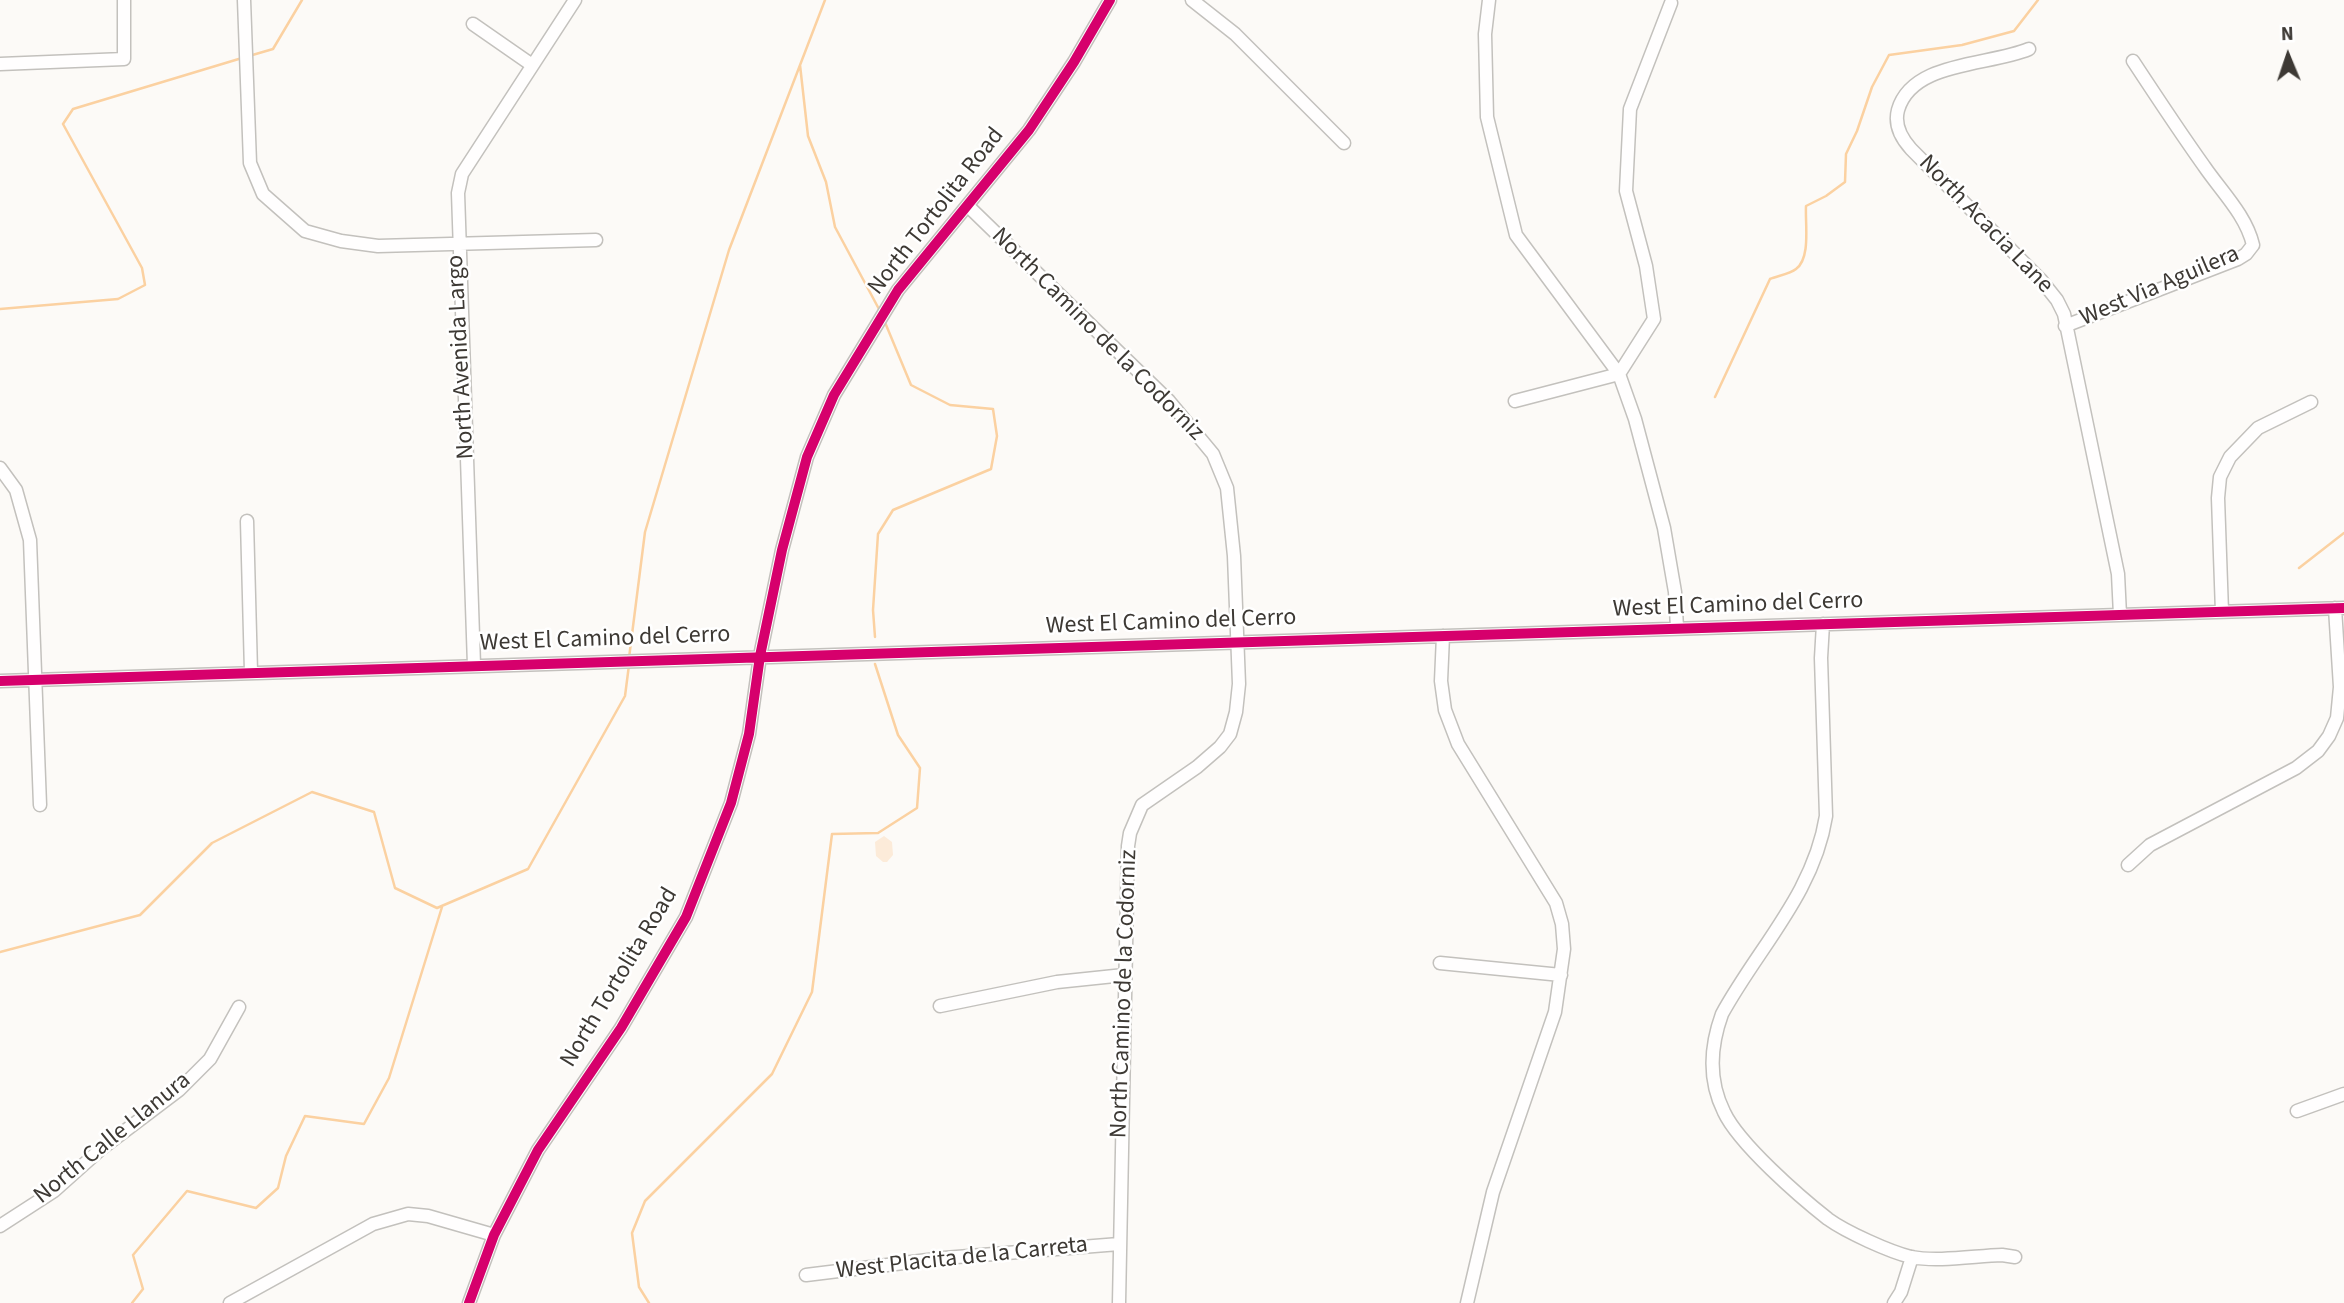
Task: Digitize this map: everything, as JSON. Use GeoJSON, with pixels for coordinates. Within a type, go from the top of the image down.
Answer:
{"type":"FeatureCollection","features":[{"type":"Feature","properties":{"kind":"street"},"geometry":{"type":"LineString","coordinates":[[0,64],[124,59],[124,0]]}},
{"type":"Feature","properties":{"kind":"street","name":"North Avenida Largo"},"geometry":{"type":"LineString","coordinates":[[244,0],[250,163],[263,194],[305,231],[341,241],[378,246],[461,245],[474,665]]}},
{"type":"Feature","properties":{"kind":"street"},"geometry":{"type":"LineString","coordinates":[[575,0],[462,174],[458,193],[461,245],[596,240]]}},
{"type":"Feature","properties":{"kind":"street","name":"North Tortolita Road"},"geometry":{"type":"LineString","coordinates":[[469,1303],[494,1235],[538,1150],[621,1028],[687,917],[731,803],[749,734],[760,656],[782,550],[807,457],[834,395],[898,290],[1029,130],[1074,62],[1110,0]]}},
{"type":"Feature","properties":{"kind":"street"},"geometry":{"type":"LineString","coordinates":[[1192,0],[1235,34],[1344,143]]}},
{"type":"Feature","properties":{"kind":"street"},"geometry":{"type":"LineString","coordinates":[[1489,0],[1485,34],[1487,117],[1516,235],[1619,374],[1635,419],[1664,528],[1675,592],[1676,628]]}},
{"type":"Feature","properties":{"kind":"street"},"geometry":{"type":"LineString","coordinates":[[1515,401],[1619,374],[1654,319],[1646,266],[1626,191],[1630,108],[1671,3]]}},
{"type":"Feature","properties":{"kind":"street"},"geometry":{"type":"LineString","coordinates":[[473,24],[532,65]]}},
{"type":"Feature","properties":{"kind":"street","name":"North Acacia Lane"},"geometry":{"type":"LineString","coordinates":[[2029,49],[2012,56],[1925,77],[1904,96],[1896,123],[1903,140],[2041,280],[2064,314],[2064,326],[2073,356],[2118,574],[2120,615]]}},
{"type":"Feature","properties":{"kind":"street","name":"West Via Aguilera"},"geometry":{"type":"LineString","coordinates":[[2064,326],[2238,259],[2253,245],[2241,216],[2133,61]]}},
{"type":"Feature","properties":{"kind":"street","name":"North Camino de la Codorniz"},"geometry":{"type":"LineString","coordinates":[[968,206],[1169,401],[1213,454],[1227,488],[1230,507],[1239,684],[1230,734],[1220,747],[1196,767],[1142,805],[1130,833],[1124,975],[1119,1303]]}},
{"type":"Feature","properties":{"kind":"street"},"geometry":{"type":"LineString","coordinates":[[2222,612],[2218,498],[2220,477],[2230,457],[2258,428],[2311,402]]}},
{"type":"Feature","properties":{"kind":"street"},"geometry":{"type":"LineString","coordinates":[[0,468],[16,490],[30,540],[40,805]]}},
{"type":"Feature","properties":{"kind":"street"},"geometry":{"type":"LineString","coordinates":[[247,521],[251,672]]}},
{"type":"Feature","properties":{"kind":"street"},"geometry":{"type":"LineString","coordinates":[[2128,866],[2150,845],[2296,768],[2318,751],[2337,718],[2340,687],[2340,608]]}},
{"type":"Feature","properties":{"kind":"street","name":"West El Camino del Cerro"},"geometry":{"type":"LineString","coordinates":[[0,681],[2340,608]]}},
{"type":"Feature","properties":{"kind":"street"},"geometry":{"type":"LineString","coordinates":[[1823,624],[1821,658],[1826,816],[1822,842],[1800,893],[1722,1014],[1714,1035],[1711,1065],[1724,1112],[1740,1137],[1830,1221],[1870,1241],[1912,1257],[2015,1257]]}},
{"type":"Feature","properties":{"kind":"street"},"geometry":{"type":"LineString","coordinates":[[1443,636],[1441,681],[1445,710],[1458,744],[1556,903],[1562,924],[1564,949],[1555,1012],[1493,1192],[1467,1303]]}},
{"type":"Feature","properties":{"kind":"street"},"geometry":{"type":"LineString","coordinates":[[1440,963],[1560,975]]}},
{"type":"Feature","properties":{"kind":"street"},"geometry":{"type":"LineString","coordinates":[[940,1006],[1057,982],[1124,975]]}},
{"type":"Feature","properties":{"kind":"street","name":"North Calle Llanura"},"geometry":{"type":"LineString","coordinates":[[0,1226],[54,1191],[101,1150],[180,1090],[210,1059],[239,1007]]}},
{"type":"Feature","properties":{"kind":"street"},"geometry":{"type":"LineString","coordinates":[[2297,1111],[2344,1094]]}},
{"type":"Feature","properties":{"kind":"street"},"geometry":{"type":"LineString","coordinates":[[230,1303],[373,1224],[408,1214],[428,1216],[494,1235]]}},
{"type":"Feature","properties":{"kind":"street","name":"West Placita de la Carreta"},"geometry":{"type":"LineString","coordinates":[[806,1275],[944,1258],[1119,1244]]}},
{"type":"Feature","properties":{"kind":"street"},"geometry":{"type":"LineString","coordinates":[[1894,1303],[1901,1292],[1912,1257]]}},
{"type":"Feature","properties":{"kind":"shaded area"},"geometry":{"type":"Polygon","coordinates":[[[884,836],[892,842],[893,855],[887,862],[876,856],[875,842],[884,836]]]}},
{"type":"Feature","properties":{"kind":"waterway"},"geometry":{"type":"LineString","coordinates":[[249,56],[273,49],[302,0]]}},
{"type":"Feature","properties":{"kind":"waterway"},"geometry":{"type":"LineString","coordinates":[[629,658],[645,532],[729,250],[825,0]]}},
{"type":"Feature","properties":{"kind":"waterway"},"geometry":{"type":"LineString","coordinates":[[1715,397],[1770,279],[1790,272],[1801,264],[1806,240],[1806,206],[1845,182],[1846,154],[1872,87],[1889,55],[1962,45],[2014,31],[2038,0]]}},
{"type":"Feature","properties":{"kind":"waterway"},"geometry":{"type":"LineString","coordinates":[[0,309],[118,299],[145,285],[142,268],[63,124],[73,109],[242,58]]}},
{"type":"Feature","properties":{"kind":"waterway"},"geometry":{"type":"LineString","coordinates":[[800,65],[808,136],[826,182],[835,227],[880,311]]}},
{"type":"Feature","properties":{"kind":"waterway"},"geometry":{"type":"LineString","coordinates":[[875,637],[873,610],[878,534],[893,510],[991,469],[997,436],[993,409],[950,405],[911,385],[884,320]]}},
{"type":"Feature","properties":{"kind":"waterway"},"geometry":{"type":"LineString","coordinates":[[2299,568],[2344,533]]}},
{"type":"Feature","properties":{"kind":"waterway"},"geometry":{"type":"LineString","coordinates":[[649,1303],[639,1287],[632,1233],[645,1201],[772,1074],[812,992],[832,834],[878,833],[917,808],[920,768],[898,735],[875,664]]}},
{"type":"Feature","properties":{"kind":"waterway"},"geometry":{"type":"LineString","coordinates":[[0,952],[140,915],[212,843],[312,792],[374,812],[395,888],[437,908],[528,869],[625,696],[629,665]]}},
{"type":"Feature","properties":{"kind":"waterway"},"geometry":{"type":"LineString","coordinates":[[132,1303],[143,1289],[133,1255],[187,1191],[256,1208],[278,1188],[286,1156],[305,1116],[364,1124],[389,1078],[442,907]]}},
{"type":"Feature","properties":{"kind":"cycle path"},"geometry":{"type":"LineString","coordinates":[[469,1303],[494,1235],[538,1150],[621,1028],[686,917],[731,803],[749,734],[760,656],[782,550],[807,457],[834,395],[898,290],[1029,130],[1074,62],[1110,0]]}},
{"type":"Feature","properties":{"kind":"cycle path"},"geometry":{"type":"LineString","coordinates":[[0,681],[2344,608]]}}]}
